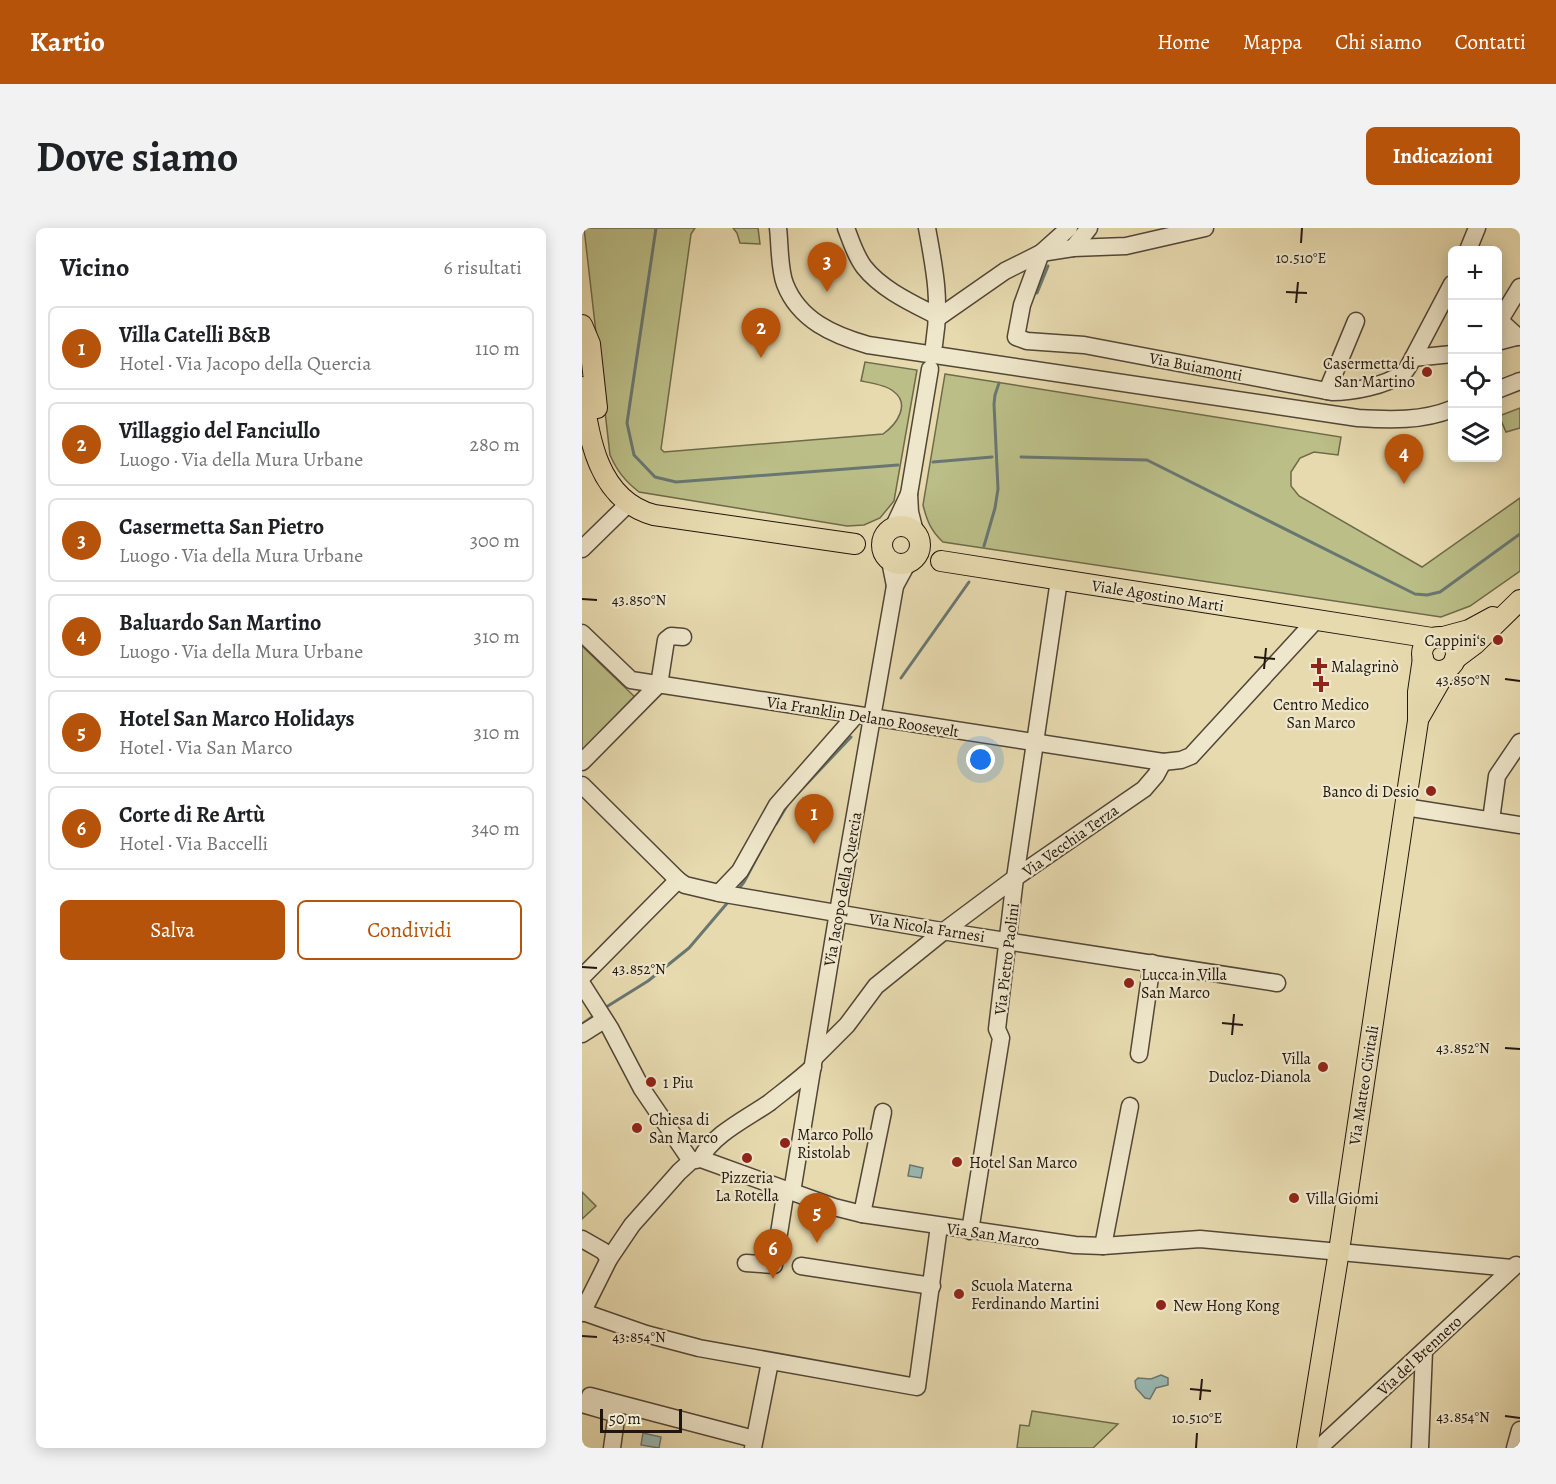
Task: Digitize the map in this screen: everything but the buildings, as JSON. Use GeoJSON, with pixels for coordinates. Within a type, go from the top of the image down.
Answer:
{"type":"FeatureCollection","features":[{"type":"Feature","properties":{"kind":"main road"},"geometry":{"type":"LineString","coordinates":[[582,325],[590,344],[597,407],[596,453]]}},
{"type":"Feature","properties":{"kind":"main road"},"geometry":{"type":"LineString","coordinates":[[582,387],[587,431],[601,469],[608,482],[628,504]]}},
{"type":"Feature","properties":{"kind":"main road","name":"Viale Agostino Marti"},"geometry":{"type":"LineString","coordinates":[[628,504],[654,515],[855,544],[899,561],[941,561],[1438,638]]}},
{"type":"Feature","properties":{"kind":"main road"},"geometry":{"type":"LineString","coordinates":[[917,535],[919,553],[899,561],[882,547],[884,536],[890,530],[906,526],[917,535],[926,549],[941,561]]}},
{"type":"Feature","properties":{"kind":"main road","name":"Viale Agostino Marti"},"geometry":{"type":"LineString","coordinates":[[855,544],[890,530]]}},
{"type":"Feature","properties":{"kind":"main road"},"geometry":{"type":"LineString","coordinates":[[1514,605],[1475,644],[1451,664],[1439,670],[1432,669],[1426,664],[1423,657],[1425,645],[1438,638],[1469,630],[1514,605]]}},
{"type":"Feature","properties":{"kind":"main road","name":"Viale Agostino Marti"},"geometry":{"type":"LineString","coordinates":[[1376,629],[1409,646],[1423,657]]}},
{"type":"Feature","properties":{"kind":"main road"},"geometry":{"type":"LineString","coordinates":[[1438,638],[1454,645],[1451,664]]}},
{"type":"Feature","properties":{"kind":"main road","name":"Via Matteo Civitali"},"geometry":{"type":"LineString","coordinates":[[1307,1448],[1339,1251],[1418,722],[1418,692],[1423,657]]}},
{"type":"Feature","properties":{"kind":"main road","name":"Via Matteo Civitali"},"geometry":{"type":"LineString","coordinates":[[1418,722],[1451,664]]}},
{"type":"Feature","properties":{"kind":"street"},"geometry":{"type":"LineString","coordinates":[[778,228],[784,283],[796,305],[814,322],[843,338],[868,345],[1358,418],[1407,419],[1448,411]]}},
{"type":"Feature","properties":{"kind":"street"},"geometry":{"type":"LineString","coordinates":[[846,228],[852,247],[865,268],[887,287],[939,317]]}},
{"type":"Feature","properties":{"kind":"street"},"geometry":{"type":"LineString","coordinates":[[927,228],[938,286],[939,317],[934,345]]}},
{"type":"Feature","properties":{"kind":"street"},"geometry":{"type":"LineString","coordinates":[[939,317],[1005,271],[1041,253],[1069,228]]}},
{"type":"Feature","properties":{"kind":"street"},"geometry":{"type":"LineString","coordinates":[[1072,248],[1089,228]]}},
{"type":"Feature","properties":{"kind":"street"},"geometry":{"type":"LineString","coordinates":[[1041,253],[1072,248],[1126,246],[1205,228]]}},
{"type":"Feature","properties":{"kind":"street"},"geometry":{"type":"LineString","coordinates":[[1470,246],[1477,228]]}},
{"type":"Feature","properties":{"kind":"street","name":"Via Buiamonti"},"geometry":{"type":"LineString","coordinates":[[1041,253],[1022,305],[1016,337],[1027,341],[1084,345],[1327,391],[1352,392],[1404,373],[1448,295]]}},
{"type":"Feature","properties":{"kind":"street"},"geometry":{"type":"LineString","coordinates":[[1502,314],[1520,287]]}},
{"type":"Feature","properties":{"kind":"street"},"geometry":{"type":"LineString","coordinates":[[1327,391],[1356,321]]}},
{"type":"Feature","properties":{"kind":"street"},"geometry":{"type":"LineString","coordinates":[[1502,322],[1519,337]]}},
{"type":"Feature","properties":{"kind":"street"},"geometry":{"type":"LineString","coordinates":[[1502,341],[1519,337]]}},
{"type":"Feature","properties":{"kind":"street"},"geometry":{"type":"LineString","coordinates":[[1413,358],[1448,354]]}},
{"type":"Feature","properties":{"kind":"street"},"geometry":{"type":"LineString","coordinates":[[917,535],[910,512],[909,494],[930,369]]}},
{"type":"Feature","properties":{"kind":"street"},"geometry":{"type":"LineString","coordinates":[[1502,388],[1520,381]]}},
{"type":"Feature","properties":{"kind":"street"},"geometry":{"type":"LineString","coordinates":[[890,530],[909,494]]}},
{"type":"Feature","properties":{"kind":"street"},"geometry":{"type":"LineString","coordinates":[[582,549],[628,504]]}},
{"type":"Feature","properties":{"kind":"street","name":"Via Jacopo della Quercia"},"geometry":{"type":"LineString","coordinates":[[746,1263],[774,1265],[814,1062],[838,912],[864,716],[899,561]]}},
{"type":"Feature","properties":{"kind":"street","name":"Via Pietro Paolini"},"geometry":{"type":"LineString","coordinates":[[970,1231],[1001,1038],[997,1029],[1015,878],[1059,580]]}},
{"type":"Feature","properties":{"kind":"street"},"geometry":{"type":"LineString","coordinates":[[1163,762],[1181,760],[1191,756],[1316,620]]}},
{"type":"Feature","properties":{"kind":"street","name":"Via Franklin Delano Roosevelt"},"geometry":{"type":"LineString","coordinates":[[582,633],[631,680],[1163,762]]}},
{"type":"Feature","properties":{"kind":"street"},"geometry":{"type":"LineString","coordinates":[[582,762],[658,685],[666,640],[671,636],[683,637]]}},
{"type":"Feature","properties":{"kind":"street"},"geometry":{"type":"LineString","coordinates":[[722,894],[740,870],[777,805],[864,716]]}},
{"type":"Feature","properties":{"kind":"street"},"geometry":{"type":"LineString","coordinates":[[1491,820],[1497,776],[1520,742]]}},
{"type":"Feature","properties":{"kind":"street","name":"Via Vecchia Terza"},"geometry":{"type":"LineString","coordinates":[[582,1313],[609,1259],[632,1225],[679,1172],[696,1160],[717,1139],[775,1099],[814,1062],[847,1025],[876,986],[1015,878],[1144,789],[1163,762]]}},
{"type":"Feature","properties":{"kind":"street"},"geometry":{"type":"LineString","coordinates":[[582,785],[678,880],[582,977]]}},
{"type":"Feature","properties":{"kind":"street"},"geometry":{"type":"LineString","coordinates":[[1405,807],[1520,825]]}},
{"type":"Feature","properties":{"kind":"street","name":"Via Nicola Farnesi"},"geometry":{"type":"LineString","coordinates":[[678,880],[685,885],[722,894],[1277,983]]}},
{"type":"Feature","properties":{"kind":"street"},"geometry":{"type":"LineString","coordinates":[[1139,1054],[1152,963]]}},
{"type":"Feature","properties":{"kind":"street"},"geometry":{"type":"LineString","coordinates":[[582,984],[642,1089],[696,1160]]}},
{"type":"Feature","properties":{"kind":"street"},"geometry":{"type":"LineString","coordinates":[[582,1034],[601,1014]]}},
{"type":"Feature","properties":{"kind":"street"},"geometry":{"type":"LineString","coordinates":[[1103,1246],[1130,1106]]}},
{"type":"Feature","properties":{"kind":"street"},"geometry":{"type":"LineString","coordinates":[[862,1214],[883,1112]]}},
{"type":"Feature","properties":{"kind":"street","name":"Via San Marco"},"geometry":{"type":"LineString","coordinates":[[696,1160],[834,1207],[862,1214],[1066,1244],[1103,1246],[1200,1239],[1516,1265]]}},
{"type":"Feature","properties":{"kind":"street"},"geometry":{"type":"LineString","coordinates":[[582,1313],[699,1348],[917,1388],[939,1227]]}},
{"type":"Feature","properties":{"kind":"street"},"geometry":{"type":"LineString","coordinates":[[582,1239],[603,1251],[609,1259]]}},
{"type":"Feature","properties":{"kind":"street","name":"Via del Brennero"},"geometry":{"type":"LineString","coordinates":[[1319,1448],[1516,1265]]}},
{"type":"Feature","properties":{"kind":"street"},"geometry":{"type":"LineString","coordinates":[[801,1266],[932,1286]]}},
{"type":"Feature","properties":{"kind":"street"},"geometry":{"type":"LineString","coordinates":[[1420,1448],[1424,1351]]}},
{"type":"Feature","properties":{"kind":"street"},"geometry":{"type":"LineString","coordinates":[[586,1400],[754,1444],[770,1362]]}},
{"type":"Feature","properties":{"kind":"street"},"geometry":{"type":"LineString","coordinates":[[586,1400],[613,1413],[616,1419],[612,1448]]}},
{"type":"Feature","properties":{"kind":"street"},"geometry":{"type":"LineString","coordinates":[[1515,1448],[1520,1430]]}},
{"type":"Feature","properties":{"kind":"green space"},"geometry":{"type":"Polygon","coordinates":[[[584,228],[695,228],[691,234],[661,449],[664,452],[883,434],[900,414],[901,402],[890,389],[861,381],[865,362],[917,370],[894,501],[880,518],[864,525],[847,526],[639,492],[630,484],[610,455],[584,228]]]}},
{"type":"Feature","properties":{"kind":"green space"},"geometry":{"type":"Polygon","coordinates":[[[733,228],[758,228],[760,244],[740,243],[733,228]]]}},
{"type":"Feature","properties":{"kind":"green space"},"geometry":{"type":"Polygon","coordinates":[[[945,374],[1341,437],[1338,455],[1314,452],[1300,458],[1291,472],[1291,486],[1299,496],[1422,567],[1520,498],[1520,571],[1470,606],[1441,617],[943,542],[930,525],[923,505],[945,374]]]}},
{"type":"Feature","properties":{"kind":"green space"},"geometry":{"type":"Polygon","coordinates":[[[1520,408],[1520,428],[1506,432],[1502,423],[1502,415],[1520,408]]]}},
{"type":"Feature","properties":{"kind":"green space"},"geometry":{"type":"Polygon","coordinates":[[[582,646],[637,699],[582,756],[582,646]]]}},
{"type":"Feature","properties":{"kind":"green space"},"geometry":{"type":"Polygon","coordinates":[[[582,1192],[596,1206],[582,1219],[582,1192]]]}},
{"type":"Feature","properties":{"kind":"green space"},"geometry":{"type":"Polygon","coordinates":[[[1032,1411],[1118,1424],[1093,1448],[1017,1448],[1020,1425],[1029,1426],[1032,1411]]]}},
{"type":"Feature","properties":{"kind":"water"},"geometry":{"type":"Polygon","coordinates":[[[910,1165],[923,1168],[921,1178],[908,1176],[910,1165]]]}},
{"type":"Feature","properties":{"kind":"water"},"geometry":{"type":"Polygon","coordinates":[[[1161,1375],[1168,1378],[1168,1385],[1156,1388],[1150,1399],[1145,1398],[1136,1388],[1135,1381],[1138,1378],[1151,1379],[1161,1375]]]}},
{"type":"Feature","properties":{"kind":"water"},"geometry":{"type":"Polygon","coordinates":[[[643,1433],[661,1437],[659,1448],[641,1445],[643,1433]]]}},
{"type":"Feature","properties":{"kind":"waterway"},"geometry":{"type":"LineString","coordinates":[[656,228],[627,423],[634,455],[655,477],[676,482],[898,465]]}},
{"type":"Feature","properties":{"kind":"waterway"},"geometry":{"type":"LineString","coordinates":[[1037,293],[1048,266]]}},
{"type":"Feature","properties":{"kind":"waterway"},"geometry":{"type":"LineString","coordinates":[[984,546],[998,489],[994,404],[999,383]]}},
{"type":"Feature","properties":{"kind":"waterway"},"geometry":{"type":"LineString","coordinates":[[933,462],[992,457]]}},
{"type":"Feature","properties":{"kind":"waterway"},"geometry":{"type":"LineString","coordinates":[[1021,457],[1147,460],[1415,594],[1427,595],[1440,592],[1520,534]]}},
{"type":"Feature","properties":{"kind":"waterway"},"geometry":{"type":"LineString","coordinates":[[901,678],[969,582]]}},
{"type":"Feature","properties":{"kind":"waterway"},"geometry":{"type":"LineString","coordinates":[[799,792],[851,737]]}},
{"type":"Feature","properties":{"kind":"waterway"},"geometry":{"type":"LineString","coordinates":[[776,824],[788,804]]}},
{"type":"Feature","properties":{"kind":"waterway"},"geometry":{"type":"LineString","coordinates":[[737,891],[768,837]]}},
{"type":"Feature","properties":{"kind":"waterway"},"geometry":{"type":"LineString","coordinates":[[603,1009],[648,981],[689,948],[729,901]]}},
{"type":"Feature","properties":{"kind":"waterway"},"geometry":{"type":"LineString","coordinates":[[582,1024],[595,1015]]}},
{"type":"Feature","properties":{"kind":"place","name":"Casermetta San Pietro"},"geometry":{"type":"Point","coordinates":[827,292]}},
{"type":"Feature","properties":{"kind":"place","name":"Villaggio del Fanciullo"},"geometry":{"type":"Point","coordinates":[761,358]}},
{"type":"Feature","properties":{"kind":"place","name":"Casermetta di San Martino"},"geometry":{"type":"Point","coordinates":[1427,372]}},
{"type":"Feature","properties":{"kind":"place","name":"Baluardo San Martino"},"geometry":{"type":"Point","coordinates":[1404,484]}},
{"type":"Feature","properties":{"kind":"place","name":"Cappini‘s"},"geometry":{"type":"Point","coordinates":[1498,640]}},
{"type":"Feature","properties":{"kind":"place","name":"Malagrinò"},"geometry":{"type":"Point","coordinates":[1319,666]}},
{"type":"Feature","properties":{"kind":"place","name":"Centro Medico San Marco"},"geometry":{"type":"Point","coordinates":[1321,684]}},
{"type":"Feature","properties":{"kind":"place","name":"Banco di Desio"},"geometry":{"type":"Point","coordinates":[1431,791]}},
{"type":"Feature","properties":{"kind":"place","name":"Villa Catelli B&B"},"geometry":{"type":"Point","coordinates":[814,844]}},
{"type":"Feature","properties":{"kind":"place","name":"Lucca in Villa San Marco"},"geometry":{"type":"Point","coordinates":[1129,983]}},
{"type":"Feature","properties":{"kind":"place","name":"Villa Ducloz-Dianola"},"geometry":{"type":"Point","coordinates":[1323,1067]}},
{"type":"Feature","properties":{"kind":"place","name":"1 Piu"},"geometry":{"type":"Point","coordinates":[651,1082]}},
{"type":"Feature","properties":{"kind":"place","name":"Chiesa di San Marco"},"geometry":{"type":"Point","coordinates":[637,1128]}},
{"type":"Feature","properties":{"kind":"place","name":"Marco Pollo Ristolab"},"geometry":{"type":"Point","coordinates":[785,1143]}},
{"type":"Feature","properties":{"kind":"place","name":"Pizzeria La Rotella"},"geometry":{"type":"Point","coordinates":[747,1158]}},
{"type":"Feature","properties":{"kind":"place","name":"Hotel San Marco"},"geometry":{"type":"Point","coordinates":[957,1162]}},
{"type":"Feature","properties":{"kind":"place","name":"Villa Giomi"},"geometry":{"type":"Point","coordinates":[1294,1198]}},
{"type":"Feature","properties":{"kind":"place","name":"Hotel San Marco Holidays"},"geometry":{"type":"Point","coordinates":[817,1243]}},
{"type":"Feature","properties":{"kind":"place","name":"Corte di Re Artù"},"geometry":{"type":"Point","coordinates":[773,1279]}},
{"type":"Feature","properties":{"kind":"place","name":"Scuola Materna Ferdinando Martini"},"geometry":{"type":"Point","coordinates":[959,1294]}},
{"type":"Feature","properties":{"kind":"place","name":"New Hong Kong"},"geometry":{"type":"Point","coordinates":[1161,1305]}}]}
